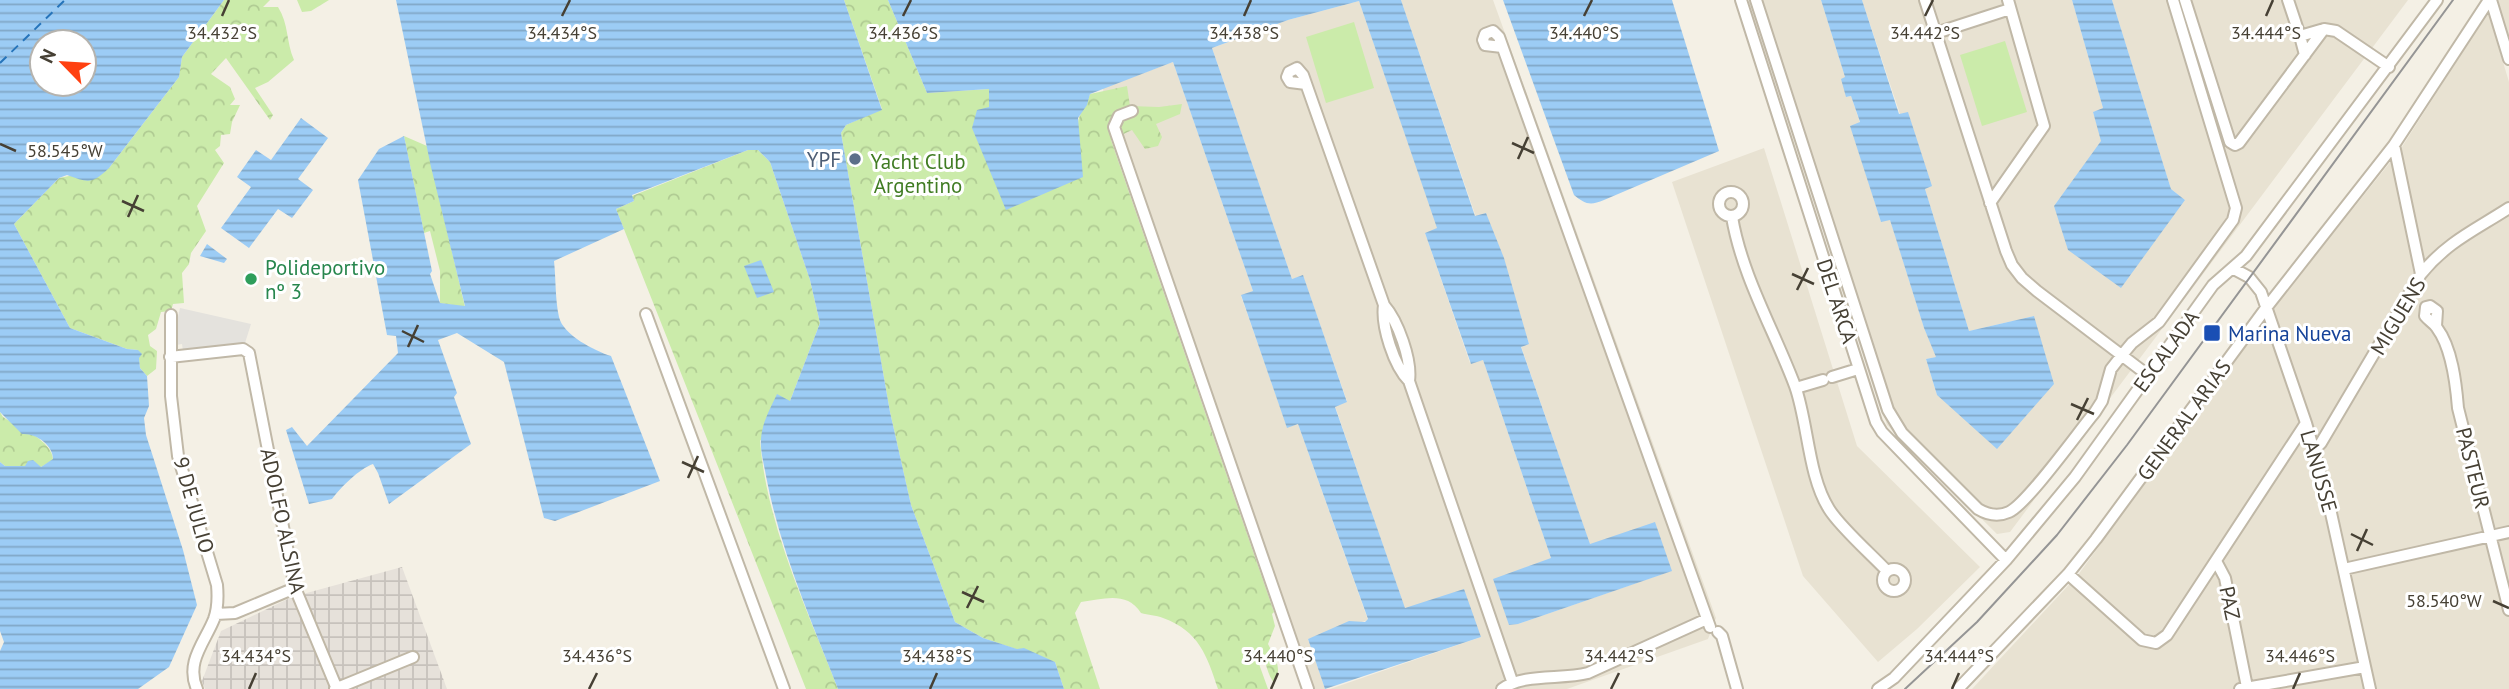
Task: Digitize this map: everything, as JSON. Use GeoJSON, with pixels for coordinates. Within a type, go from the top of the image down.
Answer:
{"type":"FeatureCollection","features":[{"type":"Feature","properties":{"kind":"street","name":"DEL ARCA"},"geometry":{"type":"LineString","coordinates":[[1741,0],[1876,422],[1882,432],[2006,560]]}},
{"type":"Feature","properties":{"kind":"street"},"geometry":{"type":"LineString","coordinates":[[1756,0],[1888,410],[1902,433],[1978,509],[1992,515],[2009,512],[2027,496],[2095,412],[2102,401],[2111,369],[2132,343],[2159,322],[2234,220],[2235,208],[2173,0]]}},
{"type":"Feature","properties":{"kind":"street"},"geometry":{"type":"LineString","coordinates":[[1925,0],[2012,265],[2022,278],[2149,376]]}},
{"type":"Feature","properties":{"kind":"street"},"geometry":{"type":"LineString","coordinates":[[2186,0],[2227,134],[2230,142],[2235,145],[2239,144],[2324,29]]}},
{"type":"Feature","properties":{"kind":"street"},"geometry":{"type":"LineString","coordinates":[[2288,0],[2305,55]]}},
{"type":"Feature","properties":{"kind":"street","name":"ESCALADA"},"geometry":{"type":"LineString","coordinates":[[1878,689],[1895,684],[2006,560],[2075,477],[2213,285],[2246,257],[2437,0]]}},
{"type":"Feature","properties":{"kind":"street"},"geometry":{"type":"LineString","coordinates":[[2490,0],[2509,59]]}},
{"type":"Feature","properties":{"kind":"street","name":"GENERAL ARIAS"},"geometry":{"type":"LineString","coordinates":[[1958,689],[2068,574],[2096,539],[2266,307],[2394,145],[2490,0]]}},
{"type":"Feature","properties":{"kind":"street"},"geometry":{"type":"LineString","coordinates":[[1936,33],[2009,4],[2044,126],[1990,202]]}},
{"type":"Feature","properties":{"kind":"street"},"geometry":{"type":"LineString","coordinates":[[2300,36],[2324,29],[2336,31],[2389,67]]}},
{"type":"Feature","properties":{"kind":"street"},"geometry":{"type":"LineString","coordinates":[[1502,47],[1712,626],[1722,636],[1737,689]]}},
{"type":"Feature","properties":{"kind":"street"},"geometry":{"type":"LineString","coordinates":[[1306,84],[1384,305],[1382,317],[1400,372],[1409,381],[1513,681]]}},
{"type":"Feature","properties":{"kind":"street"},"geometry":{"type":"LineString","coordinates":[[1132,111],[1119,116],[1114,127],[1308,689]]}},
{"type":"Feature","properties":{"kind":"street"},"geometry":{"type":"LineString","coordinates":[[2394,145],[2421,274]]}},
{"type":"Feature","properties":{"kind":"street","name":"MIGUENS"},"geometry":{"type":"LineString","coordinates":[[2314,450],[2321,443],[2421,274],[2457,239],[2509,208]]}},
{"type":"Feature","properties":{"kind":"street"},"geometry":{"type":"LineString","coordinates":[[1732,217],[1740,254],[1796,388],[1807,443],[1829,510],[1887,571]]}},
{"type":"Feature","properties":{"kind":"street","name":"LANUSSE"},"geometry":{"type":"LineString","coordinates":[[2234,269],[2253,281],[2261,292],[2306,423],[2344,569],[2370,689]]}},
{"type":"Feature","properties":{"kind":"street"},"geometry":{"type":"LineString","coordinates":[[646,314],[783,689]]}},
{"type":"Feature","properties":{"kind":"street","name":"9 DE JULIO"},"geometry":{"type":"LineString","coordinates":[[172,315],[171,396],[178,456],[217,585],[216,614],[193,665],[197,689]]}},
{"type":"Feature","properties":{"kind":"street","name":"PASTEUR"},"geometry":{"type":"LineString","coordinates":[[2436,326],[2447,351],[2458,408],[2509,610]]}},
{"type":"Feature","properties":{"kind":"street","name":"ADOLFO ALSINA"},"geometry":{"type":"LineString","coordinates":[[170,357],[243,349],[249,353],[295,588],[336,689]]}},
{"type":"Feature","properties":{"kind":"street"},"geometry":{"type":"LineString","coordinates":[[1796,388],[1858,369]]}},
{"type":"Feature","properties":{"kind":"street"},"geometry":{"type":"LineString","coordinates":[[2068,574],[2142,640],[2156,643],[2167,635],[2306,423]]}},
{"type":"Feature","properties":{"kind":"street"},"geometry":{"type":"LineString","coordinates":[[2344,569],[2509,532]]}},
{"type":"Feature","properties":{"kind":"street","name":"PAZ"},"geometry":{"type":"LineString","coordinates":[[2216,561],[2225,578],[2244,688]]}},
{"type":"Feature","properties":{"kind":"street"},"geometry":{"type":"LineString","coordinates":[[216,614],[235,613],[295,588]]}},
{"type":"Feature","properties":{"kind":"street"},"geometry":{"type":"LineString","coordinates":[[1502,689],[1513,681],[1588,673],[1712,626]]}},
{"type":"Feature","properties":{"kind":"street"},"geometry":{"type":"LineString","coordinates":[[336,689],[413,657]]}},
{"type":"Feature","properties":{"kind":"street"},"geometry":{"type":"LineString","coordinates":[[2244,688],[2365,667]]}},
{"type":"Feature","properties":{"kind":"shaded area"},"geometry":{"type":"Polygon","coordinates":[[[1401,0],[1493,0],[1716,618],[1708,639],[1567,689],[1330,689],[1481,637],[1405,609],[1335,406],[1347,401],[1303,276],[1292,279],[1212,48],[1288,20],[1359,1],[1438,229],[1425,233],[1470,363],[1483,360],[1551,558],[1518,624],[1671,571],[1590,545],[1521,346],[1529,344],[1486,213],[1476,217],[1401,0]]]}},
{"type":"Feature","properties":{"kind":"shaded area"},"geometry":{"type":"Polygon","coordinates":[[[1751,0],[1821,0],[1845,77],[1847,97],[1851,96],[1860,123],[1851,126],[1881,222],[1890,219],[1924,328],[1937,357],[1926,359],[1937,395],[2034,316],[1969,331],[1925,189],[1931,186],[1908,113],[1900,114],[1862,0],[2072,0],[2103,108],[2093,112],[2102,141],[2054,206],[2185,200],[2171,189],[2112,0],[2408,0],[2010,532],[1997,534],[1887,425],[1751,0]]]}},
{"type":"Feature","properties":{"kind":"shaded area"},"geometry":{"type":"Polygon","coordinates":[[[2497,0],[2509,0],[2509,42],[2497,0]]]}},
{"type":"Feature","properties":{"kind":"shaded area"},"geometry":{"type":"Polygon","coordinates":[[[2488,12],[2509,82],[2509,689],[1972,689],[2078,575],[2275,306],[2400,150],[2488,12]]]}},
{"type":"Feature","properties":{"kind":"shaded area"},"geometry":{"type":"Polygon","coordinates":[[[1173,62],[1253,291],[1241,296],[1287,427],[1298,424],[1368,620],[1308,639],[1325,689],[1302,689],[1106,121],[1103,88],[1173,62]]]}},
{"type":"Feature","properties":{"kind":"shaded area"},"geometry":{"type":"Polygon","coordinates":[[[1764,148],[1857,446],[1980,567],[1917,629],[1878,662],[1803,576],[1672,182],[1764,148]]]}},
{"type":"Feature","properties":{"kind":"shaded area"},"geometry":{"type":"Polygon","coordinates":[[[180,308],[251,324],[245,343],[183,351],[182,344],[176,345],[175,331],[180,308]]]}},
{"type":"Feature","properties":{"kind":"shaded area"},"geometry":{"type":"Polygon","coordinates":[[[402,567],[447,689],[205,689],[202,681],[221,631],[292,597],[402,567]]]}},
{"type":"Feature","properties":{"kind":"green space"},"geometry":{"type":"Polygon","coordinates":[[[224,0],[270,0],[263,7],[278,7],[294,60],[268,82],[255,88],[273,115],[270,120],[226,58],[211,74],[230,87],[235,99],[230,105],[240,105],[230,134],[221,135],[220,146],[215,150],[224,163],[197,206],[206,231],[191,253],[189,264],[182,273],[184,303],[173,304],[171,311],[161,312],[156,329],[148,335],[150,346],[157,351],[156,369],[147,376],[140,368],[138,350],[127,349],[70,328],[14,224],[59,178],[109,168],[179,77],[182,57],[224,0]]]}},
{"type":"Feature","properties":{"kind":"green space"},"geometry":{"type":"Polygon","coordinates":[[[297,0],[329,0],[311,11],[302,12],[297,0]]]}},
{"type":"Feature","properties":{"kind":"green space","name":"Yacht Club Argentino"},"geometry":{"type":"Polygon","coordinates":[[[844,0],[888,0],[927,93],[989,89],[989,107],[1078,124],[1090,94],[1127,86],[1130,106],[1159,107],[1182,104],[1180,114],[1156,124],[1162,137],[1158,146],[1145,149],[1132,130],[1111,140],[1274,612],[1272,614],[1275,626],[1268,644],[1278,668],[1274,683],[1262,654],[1259,650],[1254,650],[1268,689],[1218,689],[1205,655],[1193,637],[1175,623],[1141,613],[1122,599],[1106,598],[1081,602],[1075,613],[1100,689],[1064,689],[1055,662],[983,638],[955,622],[911,505],[890,412],[841,133],[846,125],[882,109],[844,0]]]}},
{"type":"Feature","properties":{"kind":"green space"},"geometry":{"type":"Polygon","coordinates":[[[1354,22],[1374,88],[1326,103],[1306,37],[1354,22]]]}},
{"type":"Feature","properties":{"kind":"green space"},"geometry":{"type":"Polygon","coordinates":[[[2005,41],[2027,112],[1982,126],[1960,55],[2005,41]]]}},
{"type":"Feature","properties":{"kind":"green space"},"geometry":{"type":"Polygon","coordinates":[[[404,136],[427,146],[465,307],[440,303],[440,271],[430,231],[424,233],[404,136]]]}},
{"type":"Feature","properties":{"kind":"green space"},"geometry":{"type":"Polygon","coordinates":[[[748,150],[758,150],[770,162],[810,280],[820,323],[790,401],[760,441],[764,473],[780,536],[838,689],[806,689],[616,209],[634,201],[632,196],[748,150]]]}},
{"type":"Feature","properties":{"kind":"green space"},"geometry":{"type":"Polygon","coordinates":[[[0,412],[3,417],[41,441],[52,453],[53,460],[41,467],[5,466],[0,462],[0,412]]]}},
{"type":"Feature","properties":{"kind":"water"},"geometry":{"type":"Polygon","coordinates":[[[0,0],[224,0],[182,57],[179,77],[109,168],[90,180],[80,180],[67,175],[59,178],[14,224],[70,328],[127,349],[138,350],[142,354],[139,358],[140,368],[147,376],[149,406],[144,418],[146,435],[183,550],[197,605],[169,667],[138,689],[0,689],[0,651],[4,642],[0,631],[0,462],[5,466],[25,466],[28,461],[33,460],[41,467],[53,459],[50,449],[43,441],[22,434],[0,412],[0,0]]]}},
{"type":"Feature","properties":{"kind":"water"},"geometry":{"type":"Polygon","coordinates":[[[396,0],[844,0],[882,110],[846,125],[841,133],[890,412],[911,505],[955,622],[983,638],[1017,649],[1024,648],[1055,662],[1064,689],[838,689],[779,531],[762,453],[762,433],[769,411],[777,394],[790,401],[820,323],[810,280],[770,162],[758,150],[748,150],[632,195],[634,201],[616,209],[624,229],[554,261],[557,304],[562,324],[580,341],[611,356],[660,481],[555,521],[544,518],[504,362],[457,333],[438,340],[471,444],[389,504],[373,464],[351,479],[332,499],[309,504],[286,430],[292,427],[307,446],[398,353],[396,336],[387,335],[358,180],[379,149],[404,136],[432,271],[430,274],[440,303],[465,306],[431,167],[396,0]]]}},
{"type":"Feature","properties":{"kind":"water"},"geometry":{"type":"Polygon","coordinates":[[[888,0],[1401,0],[1475,216],[1486,213],[1504,258],[1529,344],[1521,347],[1590,544],[1655,522],[1672,571],[1509,625],[1493,579],[1551,558],[1483,360],[1471,364],[1425,233],[1437,228],[1359,1],[1288,20],[1212,48],[1292,279],[1303,275],[1347,402],[1335,407],[1405,608],[1464,589],[1481,637],[1325,689],[1308,639],[1349,621],[1365,622],[1368,619],[1298,424],[1287,428],[1241,295],[1253,291],[1173,62],[1090,94],[1087,105],[1078,118],[1083,177],[1006,210],[972,128],[977,110],[989,107],[989,89],[927,93],[888,0]]]}},
{"type":"Feature","properties":{"kind":"water"},"geometry":{"type":"Polygon","coordinates":[[[1503,0],[1672,0],[1719,151],[1599,202],[1588,203],[1578,198],[1574,195],[1503,0]]]}},
{"type":"Feature","properties":{"kind":"water"},"geometry":{"type":"Polygon","coordinates":[[[1821,0],[1862,0],[1899,114],[1908,112],[1932,186],[1925,189],[1969,331],[2034,316],[2054,384],[1997,449],[1937,395],[1926,359],[1936,357],[1924,328],[1890,220],[1881,222],[1850,126],[1860,122],[1851,96],[1846,97],[1841,79],[1845,77],[1821,0]]]}},
{"type":"Feature","properties":{"kind":"water"},"geometry":{"type":"Polygon","coordinates":[[[2072,0],[2112,0],[2171,189],[2185,200],[2121,288],[2068,250],[2054,206],[2101,141],[2093,112],[2103,108],[2072,0]]]}},
{"type":"Feature","properties":{"kind":"water"},"geometry":{"type":"Polygon","coordinates":[[[301,118],[328,138],[298,179],[313,190],[292,218],[278,209],[249,248],[221,228],[251,187],[237,177],[256,150],[271,160],[301,118]]]}},
{"type":"Feature","properties":{"kind":"water"},"geometry":{"type":"Polygon","coordinates":[[[207,244],[227,259],[224,263],[200,256],[207,244]]]}},
{"type":"Feature","properties":{"kind":"water"},"geometry":{"type":"Polygon","coordinates":[[[761,260],[774,292],[757,298],[744,266],[761,260]]]}},
{"type":"Feature","properties":{"kind":"ferry route"},"geometry":{"type":"LineString","coordinates":[[0,63],[65,0]]}},
{"type":"Feature","properties":{"kind":"tram line"},"geometry":{"type":"LineString","coordinates":[[1905,689],[1977,622],[2057,535],[2127,445],[2453,0]]}},
{"type":"Feature","properties":{"kind":"place","name":"YPF"},"geometry":{"type":"Point","coordinates":[855,159]}},
{"type":"Feature","properties":{"kind":"place","name":"Polideportivo nº 3"},"geometry":{"type":"Point","coordinates":[251,279]}},
{"type":"Feature","properties":{"kind":"place","name":"Marina Nueva"},"geometry":{"type":"Point","coordinates":[2212,333]}}]}
